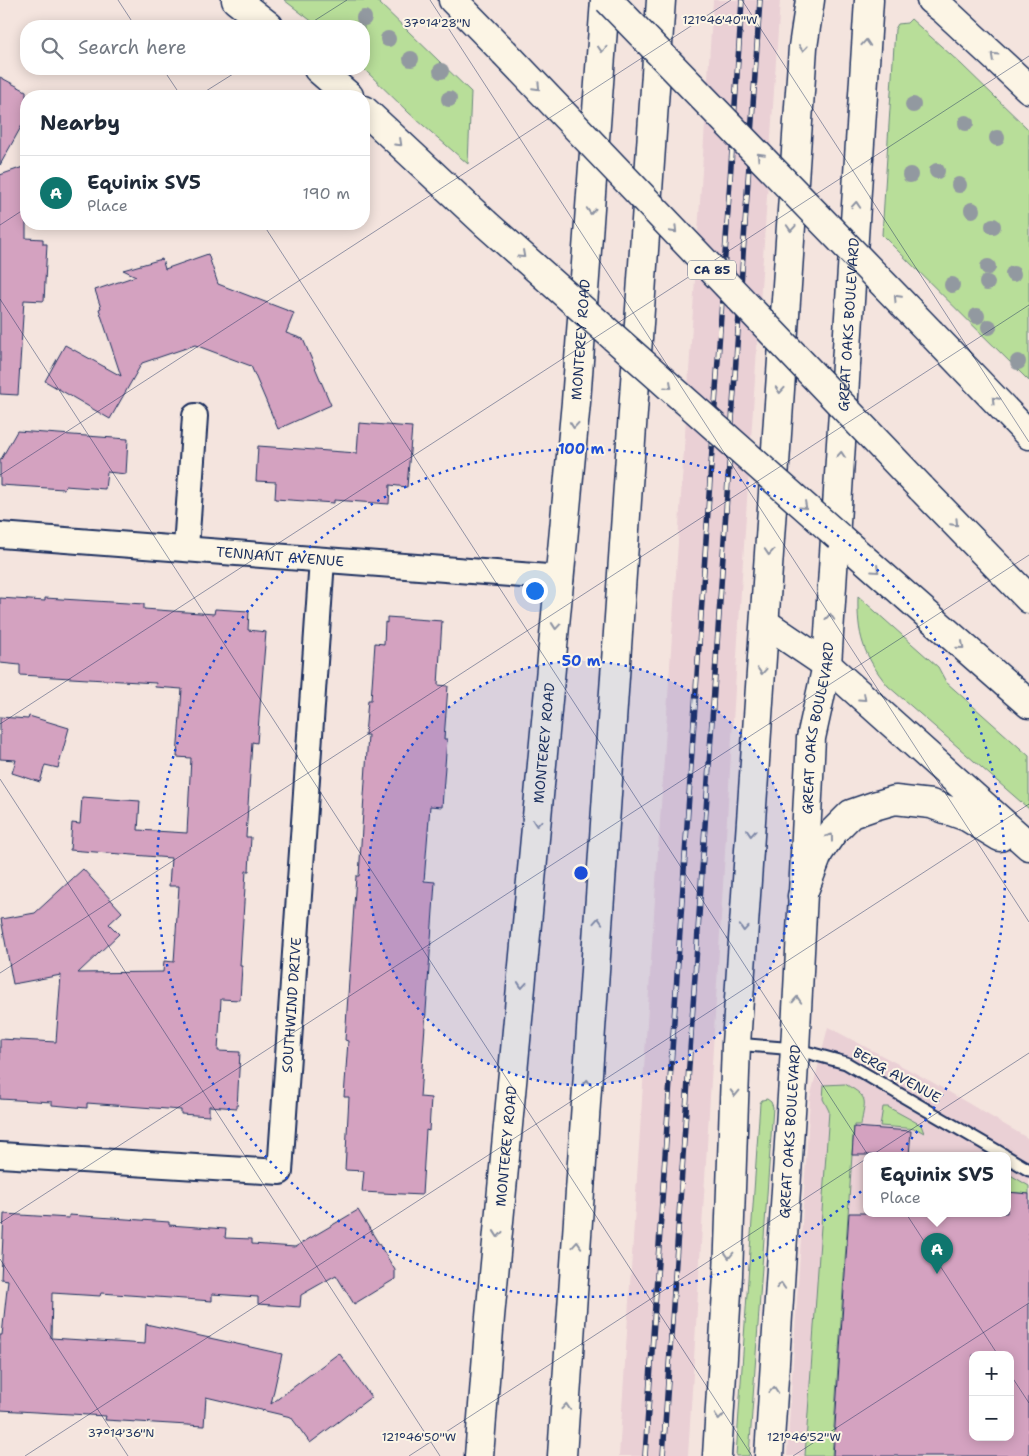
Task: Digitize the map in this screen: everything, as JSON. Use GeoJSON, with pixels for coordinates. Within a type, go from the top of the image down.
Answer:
{"type":"FeatureCollection","features":[{"type":"Feature","properties":{"kind":"main road"},"geometry":{"type":"LineString","coordinates":[[236,0],[261,20]]}},
{"type":"Feature","properties":{"kind":"main road","name":"CA 85"},"geometry":{"type":"LineString","coordinates":[[453,0],[1029,600]]}},
{"type":"Feature","properties":{"kind":"main road"},"geometry":{"type":"LineString","coordinates":[[607,0],[1029,435]]}},
{"type":"Feature","properties":{"kind":"main road","name":"MONTEREY ROAD"},"geometry":{"type":"LineString","coordinates":[[479,1456],[490,1317],[561,578],[588,258],[607,0]]}},
{"type":"Feature","properties":{"kind":"main road"},"geometry":{"type":"LineString","coordinates":[[562,1456],[660,0]]}},
{"type":"Feature","properties":{"kind":"main road"},"geometry":{"type":"LineString","coordinates":[[717,1456],[728,1275],[736,1044],[802,47],[810,0]]}},
{"type":"Feature","properties":{"kind":"main road","name":"GREAT OAKS BOULEVARD"},"geometry":{"type":"LineString","coordinates":[[769,1456],[795,1049],[811,738],[828,666],[869,0]]}},
{"type":"Feature","properties":{"kind":"main road"},"geometry":{"type":"LineString","coordinates":[[931,0],[1029,89]]}},
{"type":"Feature","properties":{"kind":"main road"},"geometry":{"type":"LineString","coordinates":[[325,75],[342,90]]}},
{"type":"Feature","properties":{"kind":"main road"},"geometry":{"type":"LineString","coordinates":[[370,116],[486,223],[925,614],[1029,704]]}},
{"type":"Feature","properties":{"kind":"main road"},"geometry":{"type":"LineString","coordinates":[[765,623],[828,666],[1029,846]]}},
{"type":"Feature","properties":{"kind":"main road"},"geometry":{"type":"LineString","coordinates":[[802,896],[819,852],[833,832],[851,814],[895,800],[931,804],[967,817],[1029,855]]}},
{"type":"Feature","properties":{"kind":"street"},"geometry":{"type":"LineString","coordinates":[[186,548],[195,416]]}},
{"type":"Feature","properties":{"kind":"street","name":"TENNANT AVENUE"},"geometry":{"type":"LineString","coordinates":[[0,535],[561,578]]}},
{"type":"Feature","properties":{"kind":"street","name":"SOUTHWIND DRIVE"},"geometry":{"type":"LineString","coordinates":[[0,1155],[280,1172],[322,560]]}},
{"type":"Feature","properties":{"kind":"lane","name":"BERG AVENUE"},"geometry":{"type":"LineString","coordinates":[[736,1044],[795,1049],[846,1063],[999,1152]]}},
{"type":"Feature","properties":{"kind":"lane","name":"BERG AVENUE"},"geometry":{"type":"LineString","coordinates":[[1011,1159],[1029,1170]]}},
{"type":"Feature","properties":{"kind":"shaded area"},"geometry":{"type":"Polygon","coordinates":[[[713,0],[780,0],[741,591],[688,1456],[619,1456],[713,0]]]}},
{"type":"Feature","properties":{"kind":"shaded area"},"geometry":{"type":"Polygon","coordinates":[[[828,1027],[932,1082],[1029,1139],[1029,1456],[787,1456],[810,1098],[828,1027]]]}},
{"type":"Feature","properties":{"kind":"green space"},"geometry":{"type":"Polygon","coordinates":[[[284,0],[376,0],[471,92],[468,164],[409,113],[370,75],[370,20],[310,20],[284,0]]]}},
{"type":"Feature","properties":{"kind":"green space"},"geometry":{"type":"Polygon","coordinates":[[[911,19],[1029,130],[1029,381],[882,235],[895,29],[898,24],[907,23],[911,19]]]}},
{"type":"Feature","properties":{"kind":"green space"},"geometry":{"type":"Polygon","coordinates":[[[858,596],[938,667],[946,682],[1029,756],[1029,809],[888,686],[879,675],[867,654],[860,633],[858,596]]]}},
{"type":"Feature","properties":{"kind":"green space"},"geometry":{"type":"Polygon","coordinates":[[[845,1084],[862,1096],[864,1104],[861,1125],[854,1125],[832,1456],[805,1456],[829,1111],[823,1099],[824,1085],[845,1084]]]}},
{"type":"Feature","properties":{"kind":"green space"},"geometry":{"type":"Polygon","coordinates":[[[767,1099],[773,1107],[749,1456],[736,1456],[760,1103],[762,1100],[767,1099]]]}},
{"type":"Feature","properties":{"kind":"green space"},"geometry":{"type":"Polygon","coordinates":[[[883,1107],[888,1107],[921,1125],[924,1133],[917,1129],[880,1126],[883,1107]]]}},
{"type":"Feature","properties":{"kind":"green space"},"geometry":{"type":"Polygon","coordinates":[[[1011,1175],[1029,1186],[1029,1194],[1011,1192],[1011,1175]]]}},
{"type":"Feature","properties":{"kind":"building"},"geometry":{"type":"Polygon","coordinates":[[[0,77],[24,90],[20,90],[20,129],[0,165],[0,77]]]}},
{"type":"Feature","properties":{"kind":"building"},"geometry":{"type":"Polygon","coordinates":[[[20,168],[20,230],[26,230],[26,238],[43,239],[43,244],[47,244],[44,301],[24,300],[18,395],[0,394],[0,175],[20,168]]]}},
{"type":"Feature","properties":{"kind":"building"},"geometry":{"type":"Polygon","coordinates":[[[208,254],[218,284],[294,313],[286,333],[303,339],[331,405],[278,429],[251,366],[195,345],[142,363],[110,419],[45,381],[65,345],[121,376],[99,309],[101,308],[95,290],[136,276],[123,270],[162,259],[165,269],[208,254]]]}},
{"type":"Feature","properties":{"kind":"building"},"geometry":{"type":"Polygon","coordinates":[[[359,423],[412,427],[407,487],[390,485],[389,504],[334,500],[334,503],[275,499],[276,482],[256,481],[258,446],[357,453],[359,423]]]}},
{"type":"Feature","properties":{"kind":"building"},"geometry":{"type":"Polygon","coordinates":[[[17,431],[128,439],[126,474],[107,472],[105,489],[65,486],[64,489],[0,485],[0,461],[17,431]]]}},
{"type":"Feature","properties":{"kind":"building"},"geometry":{"type":"Polygon","coordinates":[[[0,598],[45,601],[45,598],[144,604],[144,609],[214,614],[215,609],[249,611],[248,630],[266,632],[257,743],[252,742],[246,837],[251,837],[249,871],[246,871],[240,966],[242,966],[240,1000],[221,999],[218,1051],[240,1052],[237,1108],[209,1106],[209,1116],[181,1114],[181,1110],[87,1103],[87,1108],[52,1105],[52,1102],[0,1099],[0,1039],[56,1042],[61,975],[13,984],[1,919],[35,913],[83,869],[122,912],[109,924],[119,934],[78,973],[163,972],[164,961],[174,962],[179,886],[169,886],[171,858],[70,850],[72,823],[80,824],[82,797],[140,801],[138,830],[187,833],[191,758],[177,757],[182,689],[155,687],[156,683],[20,675],[20,665],[0,663],[0,598]]]}},
{"type":"Feature","properties":{"kind":"building"},"geometry":{"type":"Polygon","coordinates":[[[387,617],[442,621],[438,685],[448,686],[444,739],[447,739],[442,807],[430,806],[424,881],[435,882],[420,1097],[431,1098],[429,1131],[426,1130],[422,1195],[362,1192],[364,1171],[345,1170],[349,1097],[344,1097],[348,1041],[345,1040],[356,876],[359,876],[368,735],[365,735],[368,700],[371,700],[375,643],[384,644],[387,617]]]}},
{"type":"Feature","properties":{"kind":"building"},"geometry":{"type":"Polygon","coordinates":[[[29,716],[69,728],[58,768],[45,765],[40,782],[12,773],[16,760],[0,759],[0,717],[28,719],[29,716]]]}},
{"type":"Feature","properties":{"kind":"building"},"geometry":{"type":"Polygon","coordinates":[[[854,1127],[911,1131],[909,1152],[863,1152],[863,1155],[852,1155],[854,1127]]]}},
{"type":"Feature","properties":{"kind":"building"},"geometry":{"type":"Polygon","coordinates":[[[1011,1192],[1029,1194],[1029,1456],[833,1456],[849,1213],[863,1213],[863,1217],[1011,1217],[1011,1192]]]}},
{"type":"Feature","properties":{"kind":"building"},"geometry":{"type":"Polygon","coordinates":[[[358,1210],[395,1270],[395,1279],[354,1304],[336,1275],[301,1295],[300,1307],[258,1304],[258,1297],[212,1294],[212,1301],[101,1293],[100,1296],[52,1293],[51,1338],[145,1344],[146,1324],[282,1354],[271,1404],[339,1353],[371,1397],[310,1443],[291,1417],[206,1397],[204,1426],[105,1420],[106,1416],[0,1410],[0,1335],[2,1335],[8,1280],[1,1279],[4,1214],[69,1218],[69,1215],[169,1222],[169,1225],[226,1229],[225,1238],[252,1239],[252,1244],[295,1247],[358,1210]]]}},
{"type":"Feature","properties":{"kind":"railway"},"geometry":{"type":"LineString","coordinates":[[645,1456],[742,0]]}},
{"type":"Feature","properties":{"kind":"railway"},"geometry":{"type":"LineString","coordinates":[[663,1456],[760,0]]}},
{"type":"Feature","properties":{"kind":"place","name":"Equinix SV5"},"geometry":{"type":"Point","coordinates":[937,1274]}}]}
